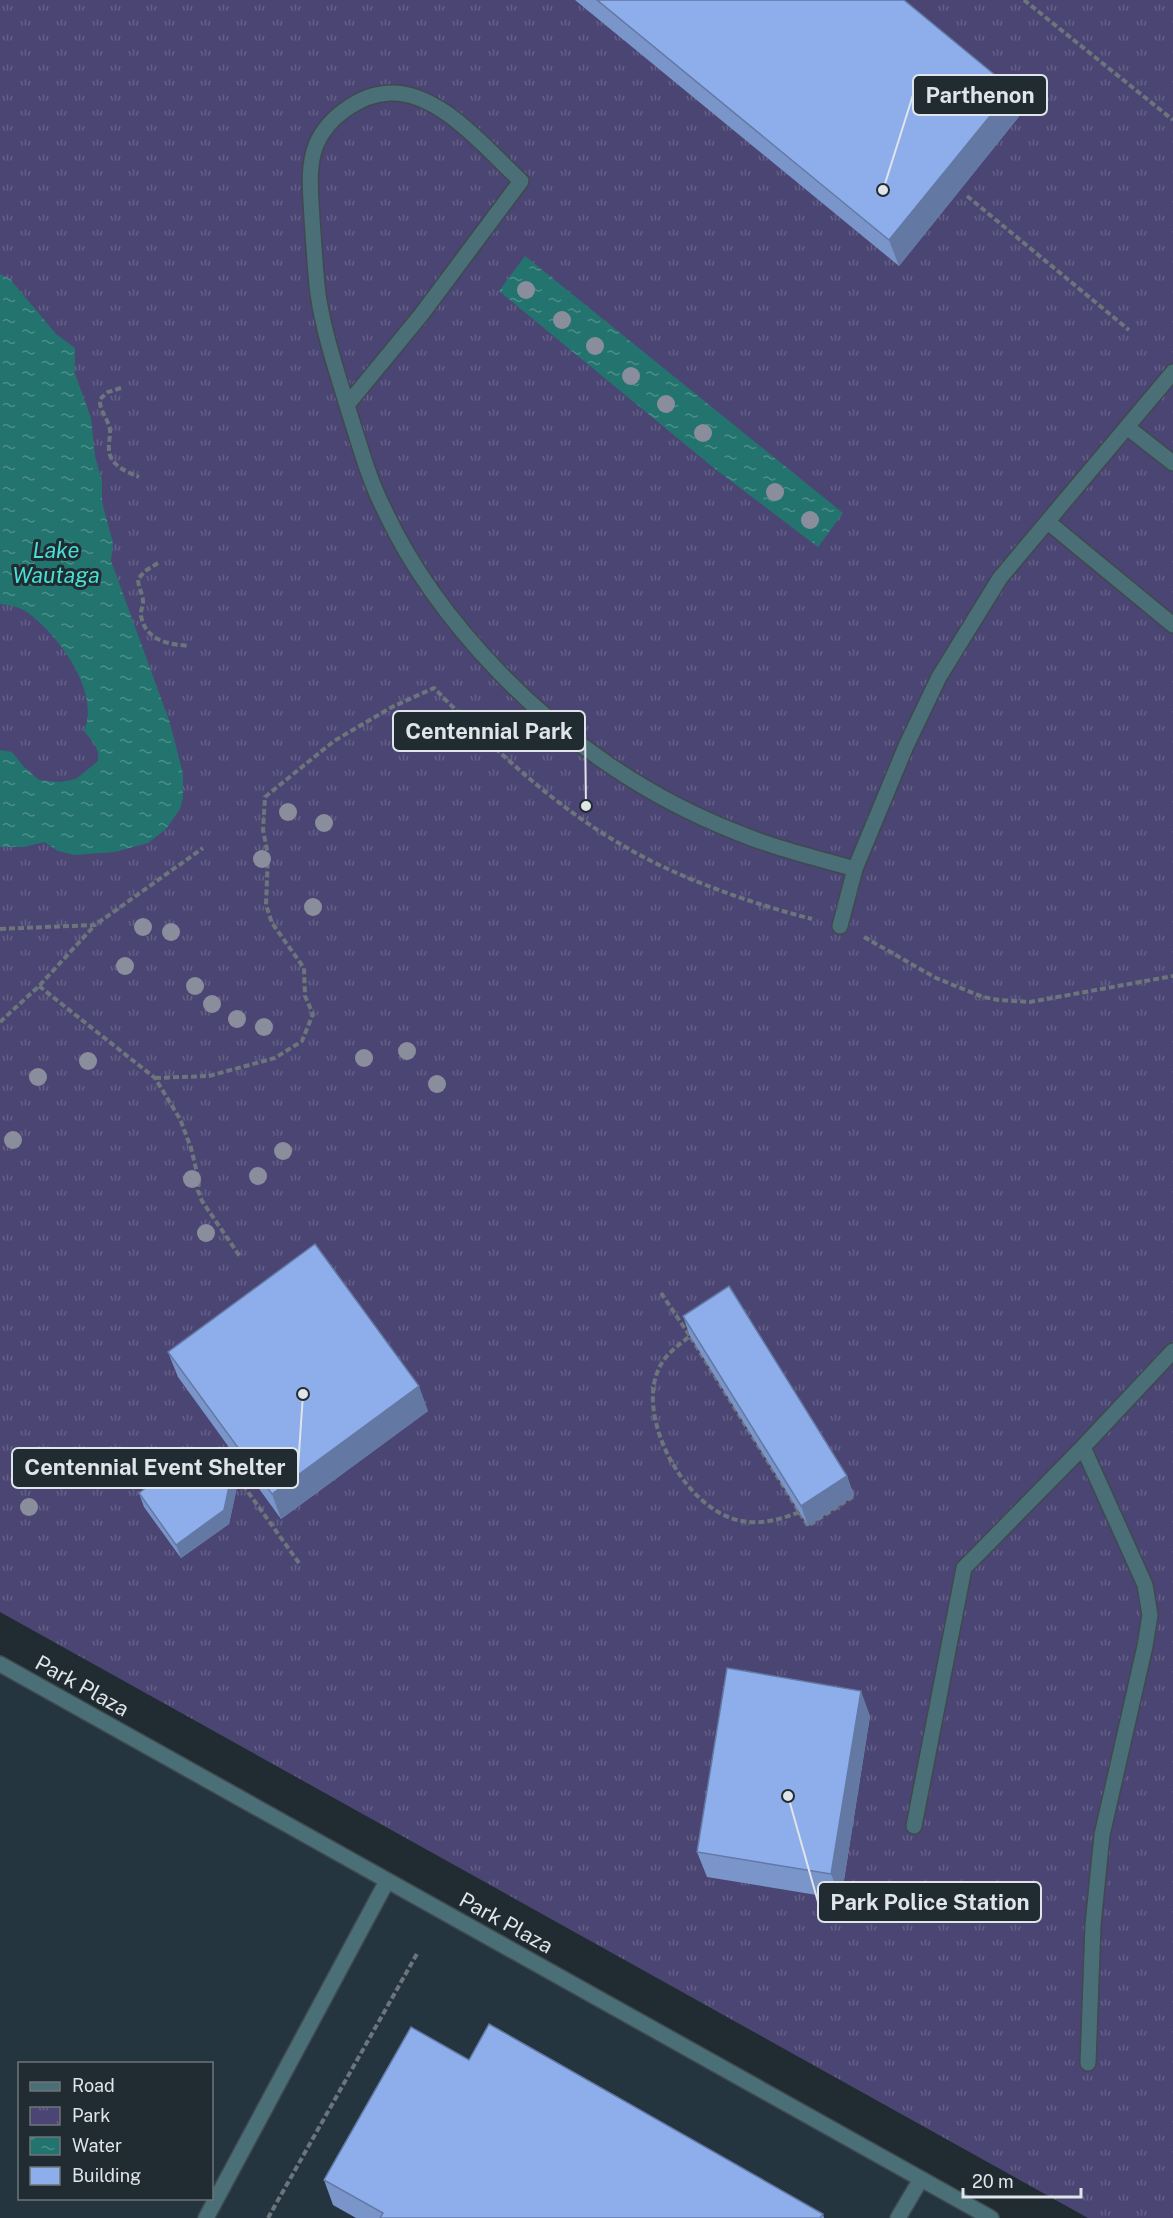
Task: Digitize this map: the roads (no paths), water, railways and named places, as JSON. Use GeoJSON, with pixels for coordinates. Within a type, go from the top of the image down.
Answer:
{"type":"FeatureCollection","features":[{"type":"Feature","properties":{"kind":"street"},"geometry":{"type":"LineString","coordinates":[[347,405],[421,315],[522,181],[454,119],[435,105],[413,96],[389,93],[367,98],[348,108],[334,119],[317,143],[310,167],[318,296],[330,346],[347,405],[383,508],[406,552],[465,635],[541,713],[596,756],[664,798],[737,833],[855,869]]}},
{"type":"Feature","properties":{"kind":"street"},"geometry":{"type":"LineString","coordinates":[[840,926],[855,869],[906,746],[939,677],[1000,578],[1173,372]]}},
{"type":"Feature","properties":{"kind":"street"},"geometry":{"type":"LineString","coordinates":[[1127,427],[1173,463]]}},
{"type":"Feature","properties":{"kind":"street"},"geometry":{"type":"LineString","coordinates":[[1048,522],[1173,625]]}},
{"type":"Feature","properties":{"kind":"street"},"geometry":{"type":"LineString","coordinates":[[914,1826],[964,1568],[1173,1351]]}},
{"type":"Feature","properties":{"kind":"street"},"geometry":{"type":"LineString","coordinates":[[1083,1447],[1145,1585],[1150,1615],[1102,1834],[1093,1925],[1088,2063]]}},
{"type":"Feature","properties":{"kind":"street","name":"Park Plaza"},"geometry":{"type":"LineString","coordinates":[[0,1664],[991,2218]]}},
{"type":"Feature","properties":{"kind":"street"},"geometry":{"type":"LineString","coordinates":[[206,2218],[387,1881]]}},
{"type":"Feature","properties":{"kind":"street"},"geometry":{"type":"LineString","coordinates":[[898,2218],[921,2179]]}},
{"type":"Feature","properties":{"kind":"water"},"geometry":{"type":"Polygon","coordinates":[[[525,256],[843,513],[818,547],[715,469],[499,291],[525,256]]]}},
{"type":"Feature","properties":{"kind":"water","name":"Lake Wautaga"},"geometry":{"type":"Polygon","coordinates":[[[0,274],[10,279],[56,334],[75,348],[75,374],[91,418],[95,456],[102,481],[102,502],[113,543],[111,561],[170,723],[183,774],[183,798],[180,809],[166,829],[148,843],[115,852],[74,855],[58,851],[44,842],[24,847],[0,847],[0,750],[12,752],[39,780],[60,782],[76,779],[98,761],[98,752],[84,731],[88,715],[87,699],[74,665],[51,635],[27,612],[0,604],[0,274]]]}},
{"type":"Feature","properties":{"kind":"place","name":"Parthenon"},"geometry":{"type":"Point","coordinates":[883,190]}},
{"type":"Feature","properties":{"kind":"place","name":"Centennial Park"},"geometry":{"type":"Point","coordinates":[586,806]}},
{"type":"Feature","properties":{"kind":"place","name":"Centennial Event Shelter"},"geometry":{"type":"Point","coordinates":[303,1394]}},
{"type":"Feature","properties":{"kind":"place","name":"Park Police Station"},"geometry":{"type":"Point","coordinates":[788,1796]}}]}
